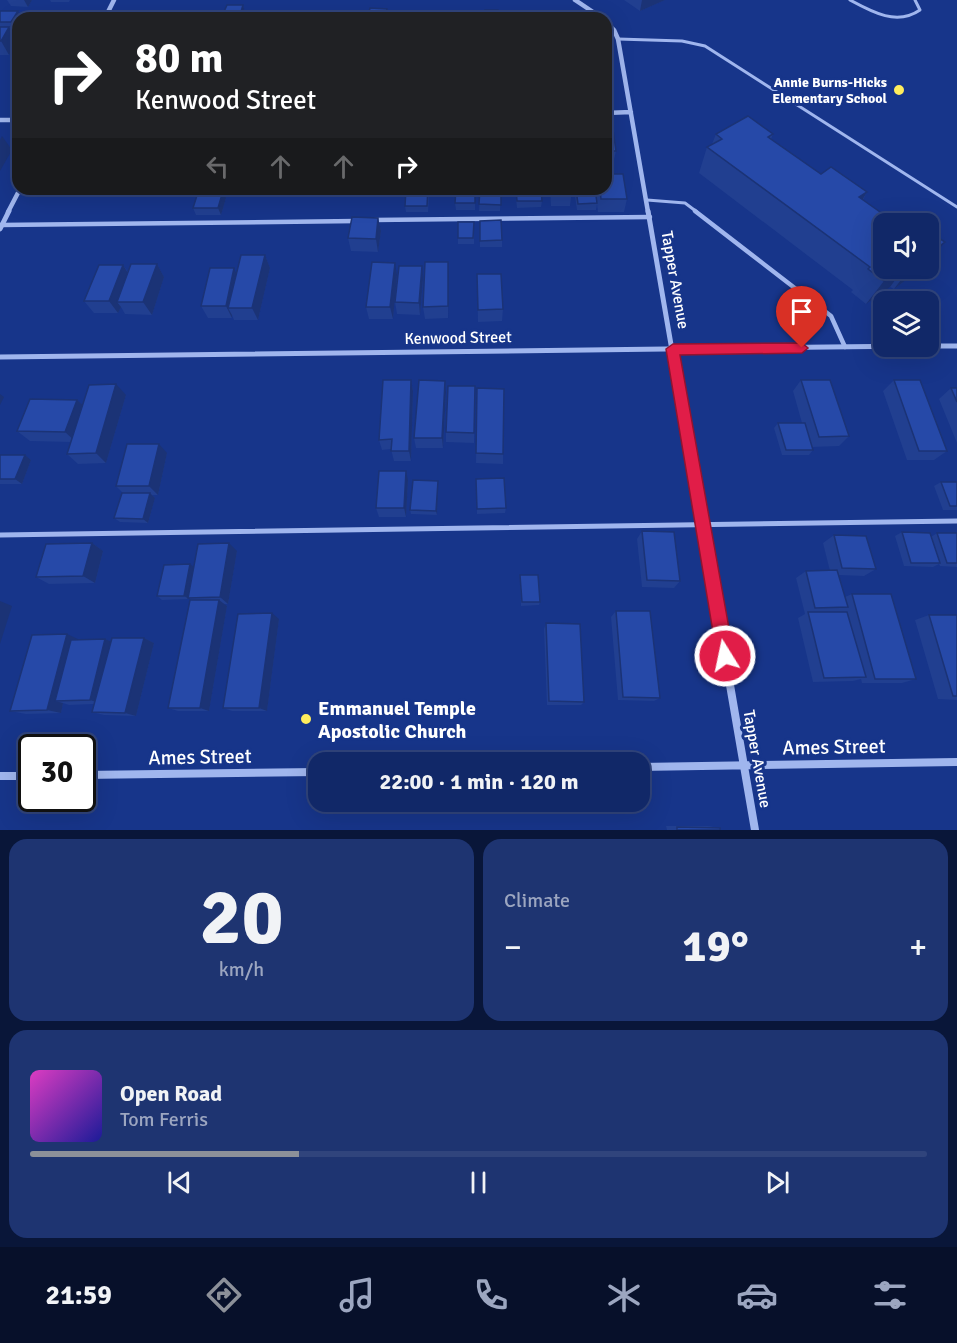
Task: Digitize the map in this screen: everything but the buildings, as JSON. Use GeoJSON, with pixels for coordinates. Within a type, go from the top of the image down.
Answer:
{"type":"FeatureCollection","features":[{"type":"Feature","properties":{"kind":"street"},"geometry":{"type":"LineString","coordinates":[[574,0],[593,12]]}},
{"type":"Feature","properties":{"kind":"street","name":"Tapper Avenue"},"geometry":{"type":"LineString","coordinates":[[614,30],[618,39],[650,217],[755,830]]}},
{"type":"Feature","properties":{"kind":"street"},"geometry":{"type":"LineString","coordinates":[[612,112],[631,112]]}},
{"type":"Feature","properties":{"kind":"street"},"geometry":{"type":"LineString","coordinates":[[1,226],[17,195]]}},
{"type":"Feature","properties":{"kind":"street"},"geometry":{"type":"LineString","coordinates":[[939,346],[957,346]]}},
{"type":"Feature","properties":{"kind":"street","name":"Kenwood Street"},"geometry":{"type":"LineString","coordinates":[[0,357],[873,347]]}},
{"type":"Feature","properties":{"kind":"street","name":"Ames Street"},"geometry":{"type":"LineString","coordinates":[[650,766],[957,762]]}},
{"type":"Feature","properties":{"kind":"street","name":"Ames Street"},"geometry":{"type":"LineString","coordinates":[[96,775],[308,771]]}},
{"type":"Feature","properties":{"kind":"street"},"geometry":{"type":"LineString","coordinates":[[0,776],[18,776]]}},
{"type":"Feature","properties":{"kind":"lane"},"geometry":{"type":"LineString","coordinates":[[850,0],[873,13],[896,18],[916,14],[920,10],[915,0]]}},
{"type":"Feature","properties":{"kind":"lane"},"geometry":{"type":"LineString","coordinates":[[618,39],[682,40],[705,46],[957,207]]}},
{"type":"Feature","properties":{"kind":"lane"},"geometry":{"type":"LineString","coordinates":[[647,200],[685,203],[831,316],[845,347]]}},
{"type":"Feature","properties":{"kind":"lane"},"geometry":{"type":"LineString","coordinates":[[1,226],[650,217]]}},
{"type":"Feature","properties":{"kind":"lane"},"geometry":{"type":"LineString","coordinates":[[0,535],[957,521]]}},
{"type":"Feature","properties":{"kind":"place","name":"Annie Burns-Hicks Elementary School"},"geometry":{"type":"Point","coordinates":[899,90]}},
{"type":"Feature","properties":{"kind":"place","name":"Emmanuel Temple Apostolic Church"},"geometry":{"type":"Point","coordinates":[306,719]}},
{"type":"Feature","properties":{"kind":"route"},"geometry":{"type":"LineString","coordinates":[[725,656],[673,349],[802,348]]}}]}
